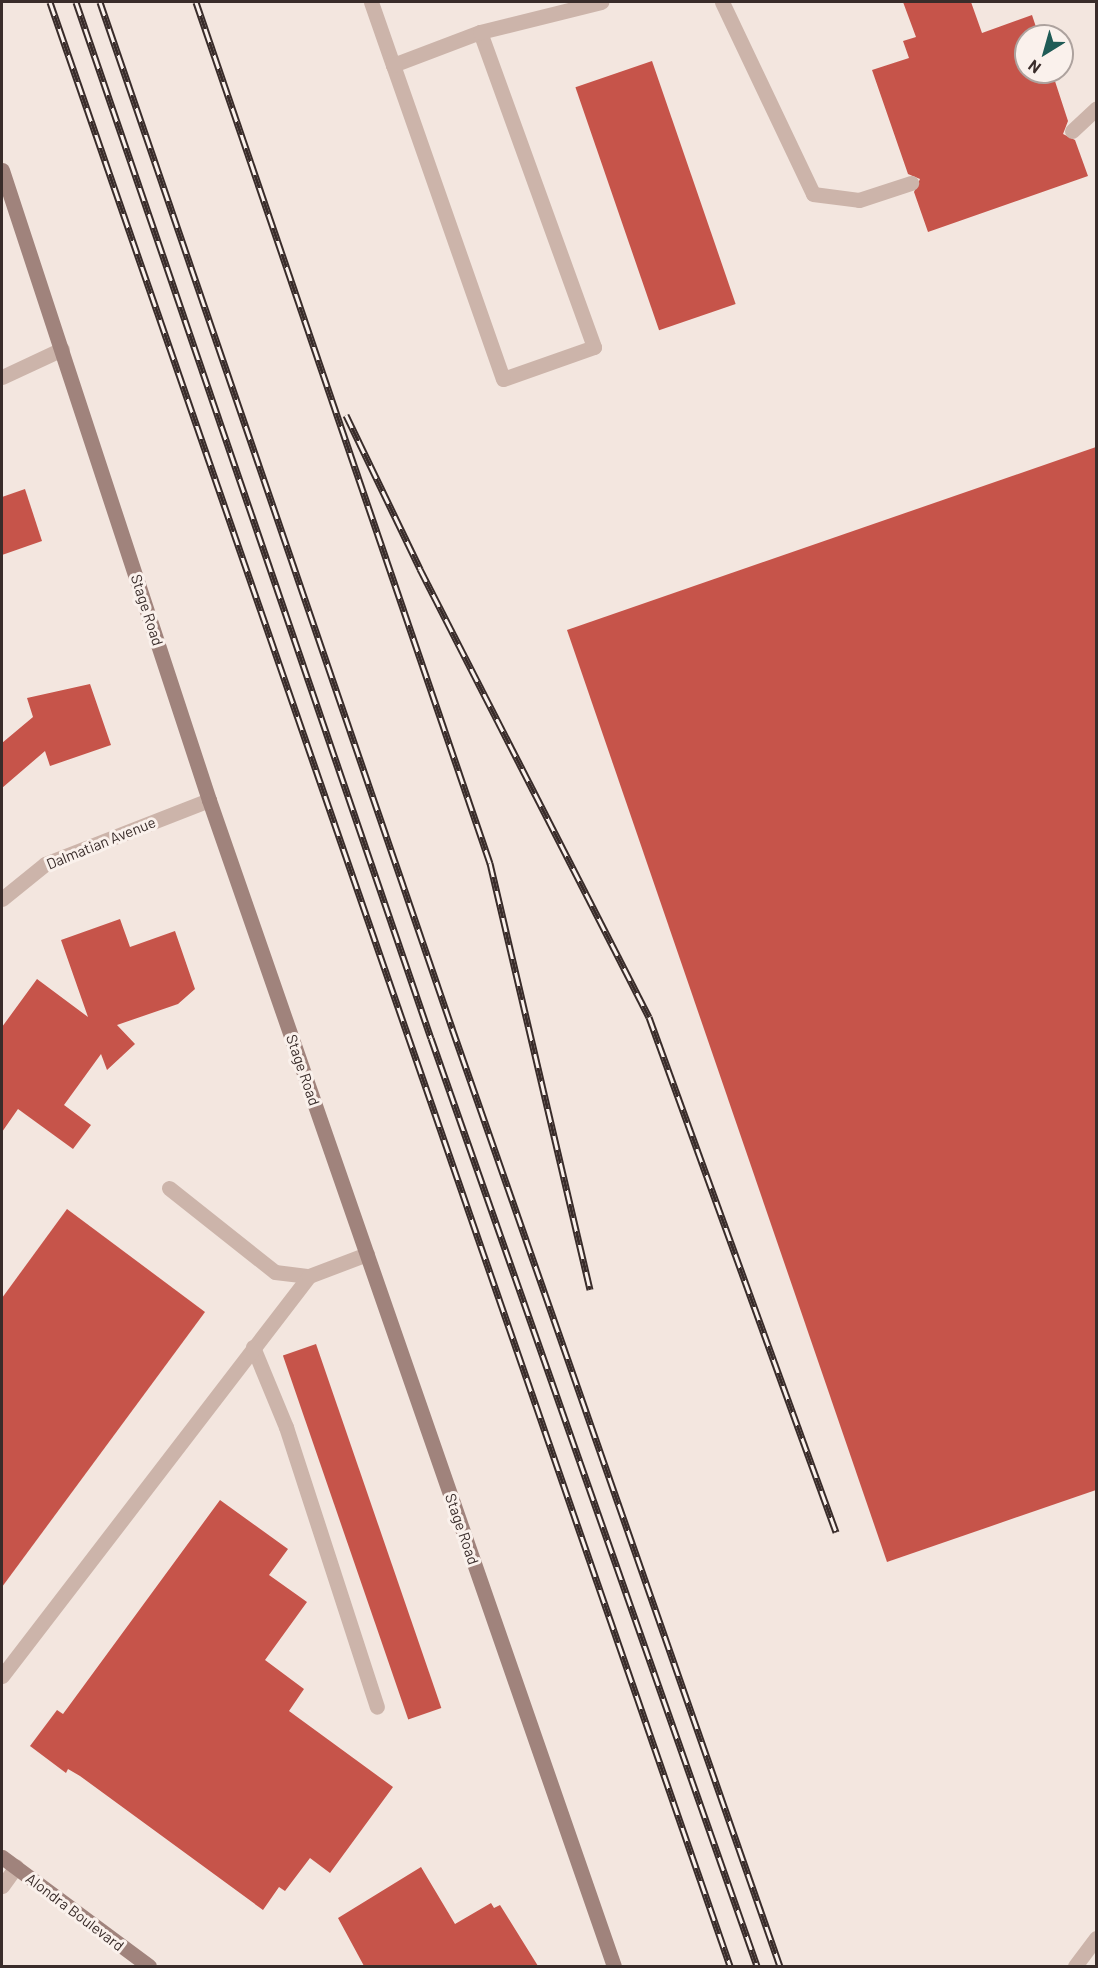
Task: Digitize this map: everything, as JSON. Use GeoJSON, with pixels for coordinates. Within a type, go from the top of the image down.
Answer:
{"type":"FeatureCollection","features":[{"type":"Feature","properties":{"kind":"main road","name":"Stage Road"},"geometry":{"type":"LineString","coordinates":[[2,170],[209,800],[614,1966]]}},
{"type":"Feature","properties":{"kind":"main road","name":"Alondra Boulevard"},"geometry":{"type":"LineString","coordinates":[[2,1857],[149,1966]]}},
{"type":"Feature","properties":{"kind":"street"},"geometry":{"type":"LineString","coordinates":[[371,2],[503,379],[594,347],[480,32]]}},
{"type":"Feature","properties":{"kind":"street"},"geometry":{"type":"LineString","coordinates":[[393,65],[480,32],[601,2]]}},
{"type":"Feature","properties":{"kind":"street"},"geometry":{"type":"LineString","coordinates":[[722,2],[813,194],[859,200],[911,183]]}},
{"type":"Feature","properties":{"kind":"street"},"geometry":{"type":"LineString","coordinates":[[1072,131],[1096,109]]}},
{"type":"Feature","properties":{"kind":"street"},"geometry":{"type":"LineString","coordinates":[[2,377],[62,349]]}},
{"type":"Feature","properties":{"kind":"street","name":"Dalmatian Avenue"},"geometry":{"type":"LineString","coordinates":[[2,899],[45,864],[209,800]]}},
{"type":"Feature","properties":{"kind":"street"},"geometry":{"type":"LineString","coordinates":[[169,1188],[275,1272],[309,1276],[367,1254]]}},
{"type":"Feature","properties":{"kind":"street"},"geometry":{"type":"LineString","coordinates":[[2,1676],[309,1276]]}},
{"type":"Feature","properties":{"kind":"street"},"geometry":{"type":"LineString","coordinates":[[253,1347],[286,1427],[377,1707]]}},
{"type":"Feature","properties":{"kind":"street"},"geometry":{"type":"LineString","coordinates":[[2,1886],[16,1867]]}},
{"type":"Feature","properties":{"kind":"street"},"geometry":{"type":"LineString","coordinates":[[1075,1966],[1096,1938]]}},
{"type":"Feature","properties":{"kind":"building"},"geometry":{"type":"Polygon","coordinates":[[[903,2],[971,2],[982,33],[1032,15],[1035,24],[1014,24],[1014,84],[1056,84],[1068,121],[1063,134],[1075,140],[1088,176],[928,232],[914,192],[920,179],[908,174],[872,70],[909,58],[903,41],[916,37],[903,2]]]}},
{"type":"Feature","properties":{"kind":"building"},"geometry":{"type":"Polygon","coordinates":[[[652,61],[736,304],[659,330],[575,87],[652,61]]]}},
{"type":"Feature","properties":{"kind":"building"},"geometry":{"type":"Polygon","coordinates":[[[1096,447],[1096,1490],[887,1562],[567,630],[1096,447]]]}},
{"type":"Feature","properties":{"kind":"building"},"geometry":{"type":"Polygon","coordinates":[[[25,489],[42,541],[2,555],[2,497],[25,489]]]}},
{"type":"Feature","properties":{"kind":"building"},"geometry":{"type":"Polygon","coordinates":[[[90,684],[111,745],[50,766],[45,751],[2,788],[2,743],[33,717],[27,698],[90,684]]]}},
{"type":"Feature","properties":{"kind":"building"},"geometry":{"type":"Polygon","coordinates":[[[120,919],[130,947],[175,931],[195,989],[178,1004],[117,1025],[135,1044],[107,1070],[101,1054],[64,1105],[91,1125],[73,1149],[18,1109],[2,1132],[2,1027],[37,979],[88,1017],[61,940],[120,919]]]}},
{"type":"Feature","properties":{"kind":"building"},"geometry":{"type":"Polygon","coordinates":[[[67,1209],[205,1312],[2,1587],[2,1298],[67,1209]]]}},
{"type":"Feature","properties":{"kind":"building"},"geometry":{"type":"Polygon","coordinates":[[[316,1344],[441,1708],[408,1719],[283,1355],[316,1344]]]}},
{"type":"Feature","properties":{"kind":"building"},"geometry":{"type":"Polygon","coordinates":[[[220,1500],[288,1549],[269,1575],[307,1602],[265,1660],[304,1689],[289,1711],[393,1787],[330,1873],[310,1858],[285,1891],[279,1887],[263,1910],[80,1776],[68,1769],[66,1773],[30,1746],[57,1710],[63,1714],[220,1500]]]}},
{"type":"Feature","properties":{"kind":"building"},"geometry":{"type":"Polygon","coordinates":[[[421,1867],[455,1924],[491,1903],[494,1908],[500,1905],[538,1966],[364,1966],[338,1918],[421,1867]]]}},
{"type":"Feature","properties":{"kind":"railway"},"geometry":{"type":"LineString","coordinates":[[50,2],[730,1966]]}},
{"type":"Feature","properties":{"kind":"railway"},"geometry":{"type":"LineString","coordinates":[[76,2],[431,1038],[757,1966]]}},
{"type":"Feature","properties":{"kind":"railway"},"geometry":{"type":"LineString","coordinates":[[100,2],[452,1028],[780,1966]]}},
{"type":"Feature","properties":{"kind":"railway"},"geometry":{"type":"LineString","coordinates":[[196,2],[490,863],[590,1289]]}},
{"type":"Feature","properties":{"kind":"railway"},"geometry":{"type":"LineString","coordinates":[[346,415],[420,569],[649,1017],[836,1532]]}}]}
